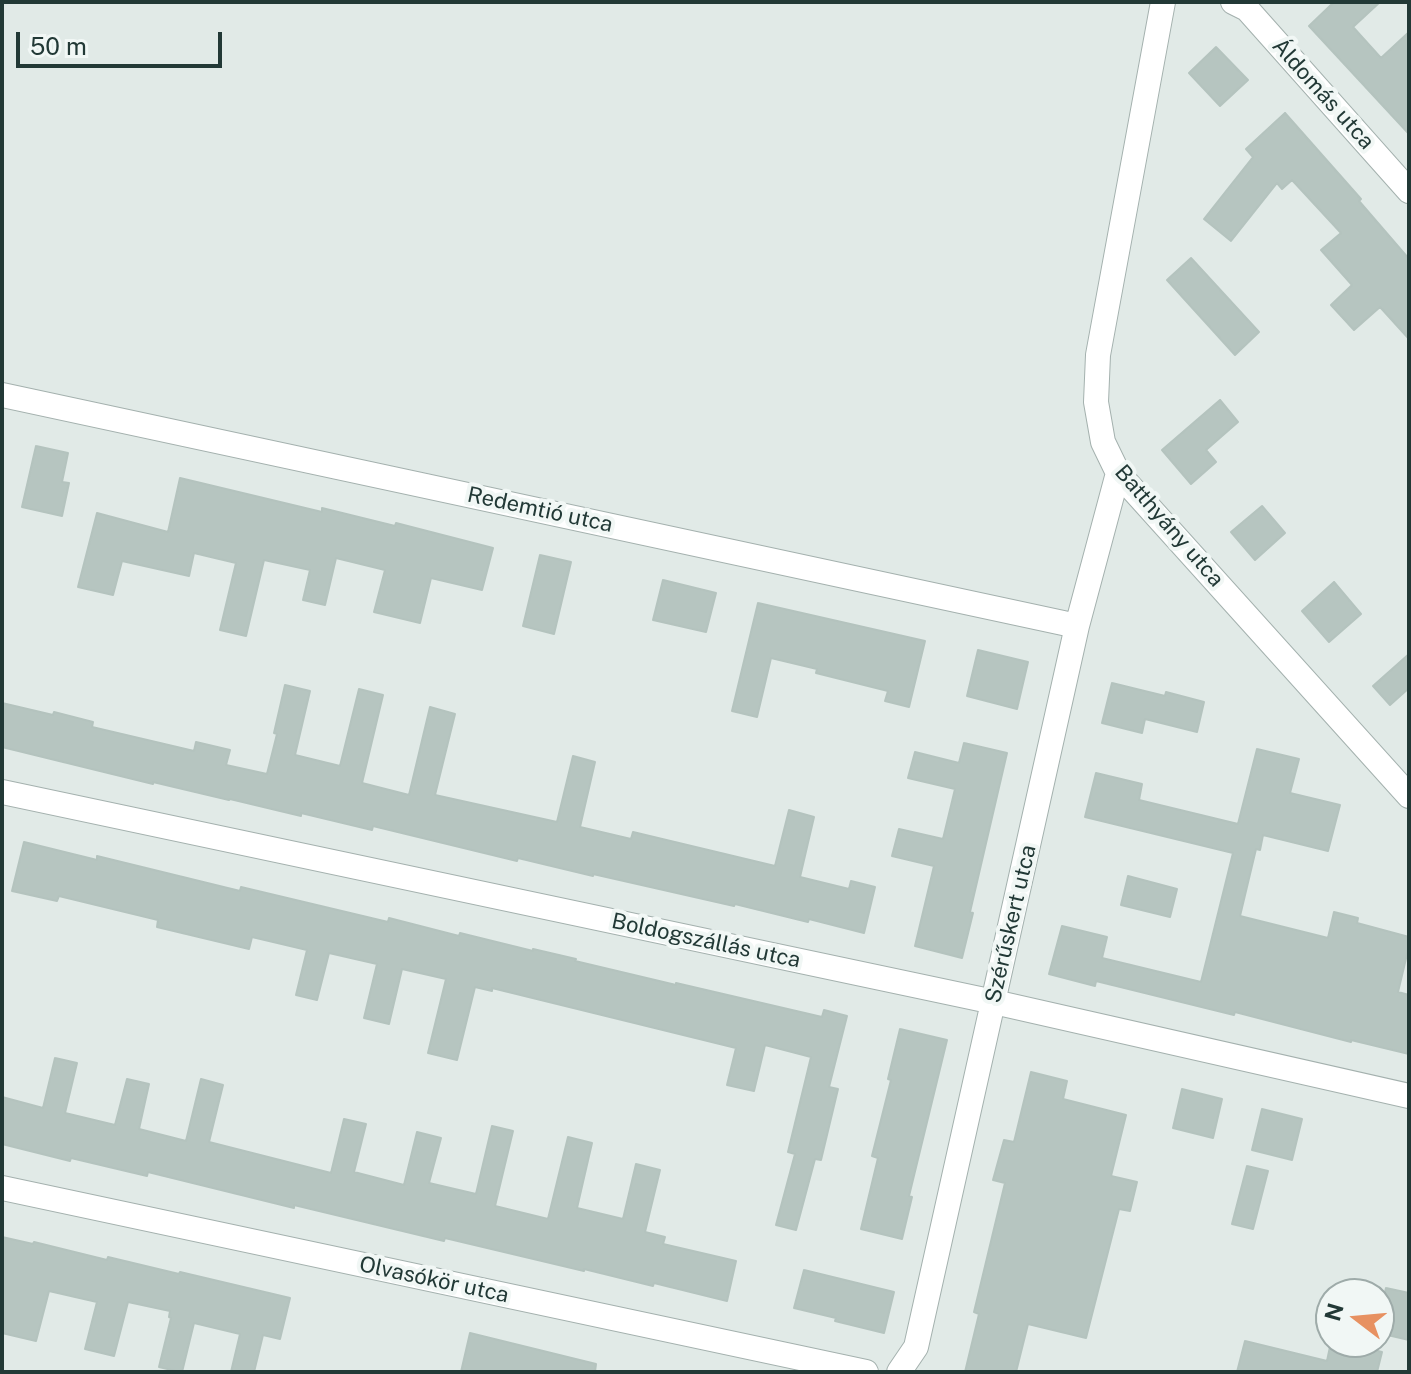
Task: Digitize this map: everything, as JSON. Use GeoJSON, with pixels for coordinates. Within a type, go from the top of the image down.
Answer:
{"type":"FeatureCollection","features":[{"type":"Feature","properties":{"kind":"street","name":"Batthyány utca"},"geometry":{"type":"LineString","coordinates":[[1163,2],[1098,355],[1096,402],[1103,442],[1118,473],[1409,796]]}},
{"type":"Feature","properties":{"kind":"street","name":"Áldomás utca"},"geometry":{"type":"LineString","coordinates":[[1233,2],[1247,9],[1409,191]]}},
{"type":"Feature","properties":{"kind":"street","name":"Redemtió utca"},"geometry":{"type":"LineString","coordinates":[[2,395],[1077,626]]}},
{"type":"Feature","properties":{"kind":"street","name":"Szérűskert utca"},"geometry":{"type":"LineString","coordinates":[[899,1372],[916,1347],[1077,626],[1118,473]]}},
{"type":"Feature","properties":{"kind":"street","name":"Boldogszállás utca"},"geometry":{"type":"LineString","coordinates":[[2,792],[994,1002],[1409,1096]]}},
{"type":"Feature","properties":{"kind":"street","name":"Olvasókör utca"},"geometry":{"type":"LineString","coordinates":[[2,1188],[866,1372]]}},
{"type":"Feature","properties":{"kind":"building"},"geometry":{"type":"Polygon","coordinates":[[[1334,2],[1380,2],[1353,27],[1381,58],[1409,32],[1409,134],[1309,26],[1334,2]]]}},
{"type":"Feature","properties":{"kind":"building"},"geometry":{"type":"Polygon","coordinates":[[[1216,47],[1248,80],[1220,106],[1189,73],[1216,47]]]}},
{"type":"Feature","properties":{"kind":"building"},"geometry":{"type":"Polygon","coordinates":[[[1285,113],[1409,259],[1409,339],[1380,307],[1354,330],[1331,305],[1352,285],[1321,250],[1341,233],[1292,180],[1282,189],[1277,183],[1231,241],[1204,219],[1253,157],[1246,149],[1285,113]]]}},
{"type":"Feature","properties":{"kind":"building"},"geometry":{"type":"Polygon","coordinates":[[[1191,258],[1259,332],[1235,355],[1167,280],[1191,258]]]}},
{"type":"Feature","properties":{"kind":"building"},"geometry":{"type":"Polygon","coordinates":[[[1220,400],[1238,422],[1206,450],[1216,462],[1191,484],[1162,450],[1220,400]]]}},
{"type":"Feature","properties":{"kind":"building"},"geometry":{"type":"Polygon","coordinates":[[[36,446],[68,453],[62,482],[69,483],[62,516],[22,507],[36,446]]]}},
{"type":"Feature","properties":{"kind":"building"},"geometry":{"type":"Polygon","coordinates":[[[180,478],[322,512],[322,508],[395,526],[396,523],[493,548],[482,590],[431,578],[420,623],[374,612],[385,570],[336,558],[325,605],[303,600],[310,570],[264,560],[246,636],[220,630],[236,563],[194,553],[189,576],[122,561],[113,595],[78,587],[97,513],[168,532],[180,478]]]}},
{"type":"Feature","properties":{"kind":"building"},"geometry":{"type":"Polygon","coordinates":[[[1262,506],[1285,533],[1255,560],[1231,532],[1262,506]]]}},
{"type":"Feature","properties":{"kind":"building"},"geometry":{"type":"Polygon","coordinates":[[[540,555],[571,562],[554,634],[523,626],[540,555]]]}},
{"type":"Feature","properties":{"kind":"building"},"geometry":{"type":"Polygon","coordinates":[[[663,580],[716,593],[706,632],[653,620],[663,580]]]}},
{"type":"Feature","properties":{"kind":"building"},"geometry":{"type":"Polygon","coordinates":[[[1334,582],[1361,614],[1329,642],[1302,611],[1334,582]]]}},
{"type":"Feature","properties":{"kind":"building"},"geometry":{"type":"Polygon","coordinates":[[[758,603],[925,641],[909,707],[885,701],[888,691],[771,658],[757,717],[732,711],[758,603]]]}},
{"type":"Feature","properties":{"kind":"building"},"geometry":{"type":"Polygon","coordinates":[[[978,650],[1028,662],[1017,709],[967,696],[978,650]]]}},
{"type":"Feature","properties":{"kind":"building"},"geometry":{"type":"Polygon","coordinates":[[[1409,654],[1409,688],[1390,705],[1373,686],[1409,654]]]}},
{"type":"Feature","properties":{"kind":"building"},"geometry":{"type":"Polygon","coordinates":[[[1112,683],[1204,702],[1197,732],[1145,719],[1142,733],[1102,723],[1112,683]]]}},
{"type":"Feature","properties":{"kind":"building"},"geometry":{"type":"Polygon","coordinates":[[[285,685],[310,691],[295,755],[340,766],[359,689],[383,695],[362,783],[409,795],[430,707],[455,714],[435,795],[557,822],[573,756],[595,762],[580,827],[631,839],[633,832],[775,866],[789,810],[814,817],[800,877],[849,889],[851,881],[875,887],[864,933],[518,858],[517,861],[373,826],[372,830],[301,813],[301,816],[2,747],[2,703],[53,715],[54,712],[93,722],[92,727],[194,751],[196,742],[230,750],[226,765],[267,774],[285,685]]]}},
{"type":"Feature","properties":{"kind":"building"},"geometry":{"type":"Polygon","coordinates":[[[964,743],[1007,753],[962,958],[915,946],[934,866],[892,856],[899,829],[943,839],[955,789],[908,778],[915,752],[959,763],[964,743]]]}},
{"type":"Feature","properties":{"kind":"building"},"geometry":{"type":"Polygon","coordinates":[[[1257,749],[1299,759],[1290,793],[1340,805],[1328,851],[1263,835],[1260,850],[1256,849],[1240,916],[1328,938],[1334,912],[1358,918],[1357,923],[1409,937],[1398,992],[1409,995],[1409,1054],[1096,981],[1095,986],[1049,974],[1062,926],[1107,937],[1102,958],[1201,982],[1233,853],[1085,817],[1096,773],[1142,784],[1139,800],[1238,824],[1257,749]]]}},
{"type":"Feature","properties":{"kind":"building"},"geometry":{"type":"Polygon","coordinates":[[[24,842],[97,860],[97,856],[240,891],[241,887],[388,922],[389,918],[459,936],[460,933],[533,949],[822,1017],[824,1010],[847,1016],[829,1087],[838,1089],[821,1160],[815,1159],[796,1230],[776,1225],[795,1154],[788,1152],[811,1057],[765,1045],[754,1091],[727,1085],[736,1048],[492,988],[492,991],[475,987],[457,1060],[428,1053],[446,979],[402,969],[389,1024],[364,1018],[377,964],[329,953],[317,1000],[296,995],[307,950],[252,937],[249,949],[157,927],[158,920],[59,896],[57,901],[12,891],[24,842]]]}},
{"type":"Feature","properties":{"kind":"building"},"geometry":{"type":"Polygon","coordinates":[[[1128,876],[1177,889],[1170,917],[1121,905],[1128,876]]]}},
{"type":"Feature","properties":{"kind":"building"},"geometry":{"type":"Polygon","coordinates":[[[900,1029],[947,1040],[909,1196],[912,1197],[902,1239],[861,1229],[878,1158],[872,1156],[900,1029]]]}},
{"type":"Feature","properties":{"kind":"building"},"geometry":{"type":"Polygon","coordinates":[[[55,1058],[77,1063],[65,1113],[115,1125],[127,1079],[149,1084],[139,1129],[186,1141],[201,1079],[223,1085],[209,1142],[331,1173],[344,1119],[366,1124],[354,1172],[404,1185],[417,1132],[441,1138],[429,1183],[476,1194],[492,1126],[513,1131],[495,1206],[548,1219],[568,1137],[592,1143],[577,1208],[623,1219],[636,1164],[660,1170],[645,1232],[665,1237],[663,1244],[736,1261],[727,1301],[445,1238],[444,1241],[294,1205],[294,1208],[148,1172],[147,1176],[2,1144],[2,1097],[43,1108],[55,1058]]]}},
{"type":"Feature","properties":{"kind":"building"},"geometry":{"type":"Polygon","coordinates":[[[1031,1072],[1067,1081],[1063,1099],[1126,1115],[1111,1176],[1137,1182],[1130,1211],[1119,1209],[1086,1338],[1028,1324],[1016,1372],[965,1372],[979,1314],[974,1312],[1005,1183],[993,1180],[1004,1140],[1014,1142],[1031,1072]]]}},
{"type":"Feature","properties":{"kind":"building"},"geometry":{"type":"Polygon","coordinates":[[[1182,1089],[1222,1099],[1213,1138],[1173,1128],[1182,1089]]]}},
{"type":"Feature","properties":{"kind":"building"},"geometry":{"type":"Polygon","coordinates":[[[1262,1109],[1302,1119],[1292,1160],[1252,1150],[1262,1109]]]}},
{"type":"Feature","properties":{"kind":"building"},"geometry":{"type":"Polygon","coordinates":[[[1247,1166],[1268,1171],[1253,1229],[1232,1224],[1247,1166]]]}},
{"type":"Feature","properties":{"kind":"building"},"geometry":{"type":"Polygon","coordinates":[[[2,1237],[180,1272],[290,1298],[280,1339],[263,1335],[254,1372],[231,1372],[240,1334],[194,1323],[180,1372],[159,1367],[170,1311],[128,1302],[114,1356],[85,1349],[97,1302],[49,1291],[36,1341],[2,1333],[2,1237]]]}},
{"type":"Feature","properties":{"kind":"building"},"geometry":{"type":"Polygon","coordinates":[[[804,1270],[894,1292],[884,1333],[794,1308],[804,1270]]]}},
{"type":"Feature","properties":{"kind":"building"},"geometry":{"type":"Polygon","coordinates":[[[1395,1290],[1409,1293],[1409,1340],[1395,1337],[1395,1290]]]}},
{"type":"Feature","properties":{"kind":"building"},"geometry":{"type":"Polygon","coordinates":[[[470,1333],[596,1364],[595,1372],[461,1372],[470,1333]]]}},
{"type":"Feature","properties":{"kind":"building"},"geometry":{"type":"Polygon","coordinates":[[[1245,1341],[1327,1361],[1328,1358],[1380,1358],[1377,1372],[1237,1372],[1245,1341]]]}}]}
